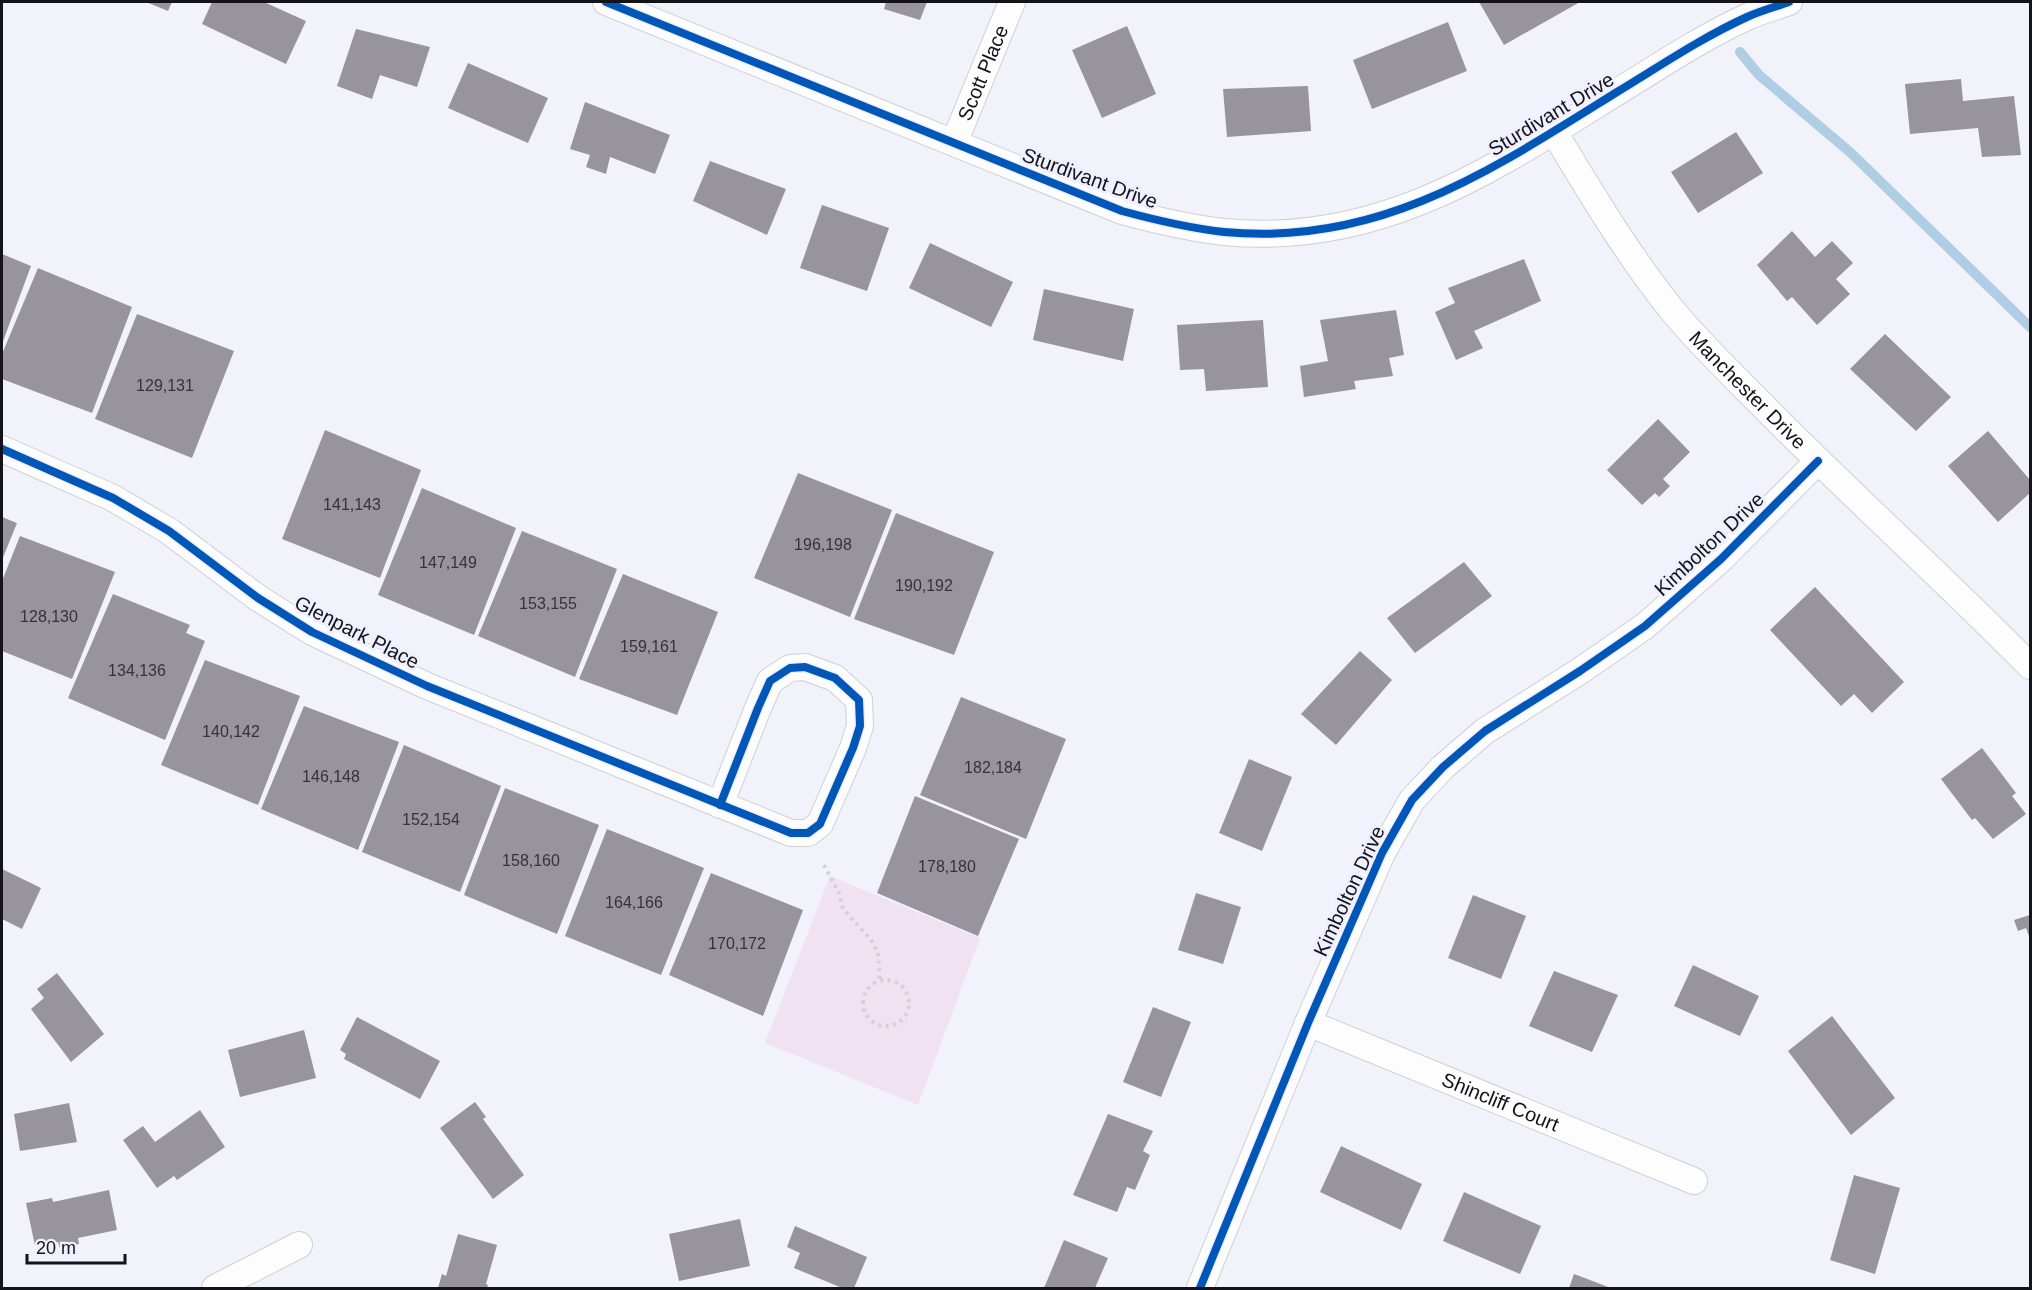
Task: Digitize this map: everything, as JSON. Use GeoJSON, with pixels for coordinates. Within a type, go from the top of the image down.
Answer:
{"type":"FeatureCollection","features":[{"type":"Feature","properties":{"kind":"street","name":"Sturdivant Drive"},"geometry":{"type":"LineString","coordinates":[[606,2],[1122,211],[1176,225],[1225,232],[1275,233],[1318,230],[1401,211],[1480,176],[1703,39],[1749,16],[1789,2]]}},
{"type":"Feature","properties":{"kind":"street","name":"Scott Place"},"geometry":{"type":"LineString","coordinates":[[954,143],[1012,2]]}},
{"type":"Feature","properties":{"kind":"street","name":"Manchester Drive"},"geometry":{"type":"LineString","coordinates":[[1554,132],[1640,268],[1709,351],[1818,461],[2031,666]]}},
{"type":"Feature","properties":{"kind":"street","name":"Glenpark Place"},"geometry":{"type":"LineString","coordinates":[[2,449],[59,473],[122,504],[169,531],[258,598],[312,632],[427,686],[720,805],[791,833],[808,833],[820,824],[853,748],[860,726],[859,700],[835,678],[805,668],[790,669],[770,681],[720,805]]}},
{"type":"Feature","properties":{"kind":"street","name":"Kimbolton Drive"},"geometry":{"type":"LineString","coordinates":[[1200,1288],[1308,1023],[1382,853],[1412,800],[1443,767],[1485,732],[1645,626],[1721,559],[1818,461]]}},
{"type":"Feature","properties":{"kind":"street","name":"Shincliff Court"},"geometry":{"type":"LineString","coordinates":[[1308,1023],[1694,1181]]}},
{"type":"Feature","properties":{"kind":"street"},"geometry":{"type":"LineString","coordinates":[[215,1288],[299,1245]]}},
{"type":"Feature","properties":{"kind":"path"},"geometry":{"type":"LineString","coordinates":[[824,865],[839,893],[843,909],[872,940],[878,953],[880,981]]}},
{"type":"Feature","properties":{"kind":"path"},"geometry":{"type":"LineString","coordinates":[[880,981],[895,982],[906,992],[909,999],[907,1013],[896,1024],[890,1026],[874,1023],[864,1012],[862,1004],[867,989],[880,981]]}},
{"type":"Feature","properties":{"kind":"shaded area"},"geometry":{"type":"Polygon","coordinates":[[[830,876],[980,938],[918,1105],[765,1043],[830,876]]]}},
{"type":"Feature","properties":{"kind":"building"},"geometry":{"type":"Polygon","coordinates":[[[146,2],[172,2],[168,11],[146,2]]]}},
{"type":"Feature","properties":{"kind":"building"},"geometry":{"type":"Polygon","coordinates":[[[212,2],[264,2],[306,21],[286,64],[202,24],[212,2]]]}},
{"type":"Feature","properties":{"kind":"building"},"geometry":{"type":"Polygon","coordinates":[[[886,2],[927,2],[920,20],[884,9],[886,2]]]}},
{"type":"Feature","properties":{"kind":"building"},"geometry":{"type":"Polygon","coordinates":[[[1479,2],[1580,2],[1504,45],[1479,2]]]}},
{"type":"Feature","properties":{"kind":"building"},"geometry":{"type":"Polygon","coordinates":[[[1448,22],[1467,71],[1372,109],[1353,60],[1448,22]]]}},
{"type":"Feature","properties":{"kind":"building"},"geometry":{"type":"Polygon","coordinates":[[[1127,26],[1156,94],[1102,118],[1072,50],[1127,26]]]}},
{"type":"Feature","properties":{"kind":"building"},"geometry":{"type":"Polygon","coordinates":[[[356,29],[430,47],[417,87],[380,75],[372,99],[337,86],[356,29]]]}},
{"type":"Feature","properties":{"kind":"building"},"geometry":{"type":"Polygon","coordinates":[[[468,63],[548,98],[528,143],[448,108],[468,63]]]}},
{"type":"Feature","properties":{"kind":"building"},"geometry":{"type":"Polygon","coordinates":[[[1961,79],[1963,101],[2014,96],[2021,155],[1982,157],[1978,128],[1910,134],[1905,84],[1961,79]]]}},
{"type":"Feature","properties":{"kind":"building"},"geometry":{"type":"Polygon","coordinates":[[[1308,86],[1311,131],[1227,137],[1223,89],[1308,86]]]}},
{"type":"Feature","properties":{"kind":"building"},"geometry":{"type":"Polygon","coordinates":[[[585,102],[670,135],[655,174],[610,157],[606,174],[586,167],[590,155],[570,149],[585,102]]]}},
{"type":"Feature","properties":{"kind":"building"},"geometry":{"type":"Polygon","coordinates":[[[1736,132],[1763,173],[1698,213],[1671,172],[1736,132]]]}},
{"type":"Feature","properties":{"kind":"building"},"geometry":{"type":"Polygon","coordinates":[[[710,161],[786,189],[767,235],[693,201],[710,161]]]}},
{"type":"Feature","properties":{"kind":"building"},"geometry":{"type":"Polygon","coordinates":[[[822,205],[889,228],[867,291],[800,268],[822,205]]]}},
{"type":"Feature","properties":{"kind":"building"},"geometry":{"type":"Polygon","coordinates":[[[1792,231],[1815,257],[1832,241],[1853,263],[1836,279],[1850,294],[1817,325],[1792,297],[1787,301],[1757,265],[1792,231]]]}},
{"type":"Feature","properties":{"kind":"building"},"geometry":{"type":"Polygon","coordinates":[[[930,243],[1013,282],[991,327],[909,288],[930,243]]]}},
{"type":"Feature","properties":{"kind":"building"},"geometry":{"type":"Polygon","coordinates":[[[2,254],[31,266],[2,344],[2,254]]]}},
{"type":"Feature","properties":{"kind":"building"},"geometry":{"type":"Polygon","coordinates":[[[1524,259],[1541,301],[1474,331],[1483,348],[1456,360],[1435,312],[1455,303],[1448,288],[1524,259]]]}},
{"type":"Feature","properties":{"kind":"building"},"geometry":{"type":"Polygon","coordinates":[[[38,268],[132,307],[92,413],[2,379],[2,354],[38,268]]]}},
{"type":"Feature","properties":{"kind":"building"},"geometry":{"type":"Polygon","coordinates":[[[1044,289],[1134,309],[1123,361],[1033,340],[1044,289]]]}},
{"type":"Feature","properties":{"kind":"building"},"geometry":{"type":"Polygon","coordinates":[[[1396,310],[1404,355],[1389,358],[1393,376],[1354,381],[1356,389],[1304,397],[1300,366],[1328,361],[1320,320],[1396,310]]]}},
{"type":"Feature","properties":{"kind":"building"},"geometry":{"type":"Polygon","coordinates":[[[137,314],[234,351],[192,458],[95,419],[137,314]]]}},
{"type":"Feature","properties":{"kind":"building"},"geometry":{"type":"Polygon","coordinates":[[[1263,320],[1268,387],[1206,391],[1204,369],[1180,370],[1177,325],[1263,320]]]}},
{"type":"Feature","properties":{"kind":"building"},"geometry":{"type":"Polygon","coordinates":[[[1885,334],[1951,397],[1916,431],[1850,369],[1885,334]]]}},
{"type":"Feature","properties":{"kind":"building"},"geometry":{"type":"Polygon","coordinates":[[[1658,419],[1690,452],[1663,479],[1670,486],[1659,497],[1655,493],[1642,505],[1607,470],[1658,419]]]}},
{"type":"Feature","properties":{"kind":"building"},"geometry":{"type":"Polygon","coordinates":[[[325,430],[421,470],[380,578],[282,539],[325,430]]]}},
{"type":"Feature","properties":{"kind":"building"},"geometry":{"type":"Polygon","coordinates":[[[1988,431],[2030,480],[2030,493],[1998,522],[1948,466],[1988,431]]]}},
{"type":"Feature","properties":{"kind":"building"},"geometry":{"type":"Polygon","coordinates":[[[798,473],[892,510],[850,617],[754,578],[798,473]]]}},
{"type":"Feature","properties":{"kind":"building"},"geometry":{"type":"Polygon","coordinates":[[[422,488],[516,528],[474,635],[378,595],[422,488]]]}},
{"type":"Feature","properties":{"kind":"building"},"geometry":{"type":"Polygon","coordinates":[[[896,513],[994,552],[954,655],[854,619],[896,513]]]}},
{"type":"Feature","properties":{"kind":"building"},"geometry":{"type":"Polygon","coordinates":[[[2,517],[17,523],[2,560],[2,517]]]}},
{"type":"Feature","properties":{"kind":"building"},"geometry":{"type":"Polygon","coordinates":[[[522,531],[617,569],[575,677],[478,636],[522,531]]]}},
{"type":"Feature","properties":{"kind":"building"},"geometry":{"type":"Polygon","coordinates":[[[20,536],[115,572],[72,679],[2,651],[2,581],[20,536]]]}},
{"type":"Feature","properties":{"kind":"building"},"geometry":{"type":"Polygon","coordinates":[[[1464,562],[1492,596],[1415,653],[1387,618],[1464,562]]]}},
{"type":"Feature","properties":{"kind":"building"},"geometry":{"type":"Polygon","coordinates":[[[623,574],[718,612],[677,715],[579,679],[623,574]]]}},
{"type":"Feature","properties":{"kind":"building"},"geometry":{"type":"Polygon","coordinates":[[[1815,587],[1904,682],[1872,713],[1854,694],[1841,706],[1770,630],[1815,587]]]}},
{"type":"Feature","properties":{"kind":"building"},"geometry":{"type":"Polygon","coordinates":[[[113,594],[190,625],[186,633],[205,641],[165,740],[68,698],[113,594]]]}},
{"type":"Feature","properties":{"kind":"building"},"geometry":{"type":"Polygon","coordinates":[[[1360,651],[1392,680],[1336,745],[1301,714],[1360,651]]]}},
{"type":"Feature","properties":{"kind":"building"},"geometry":{"type":"Polygon","coordinates":[[[205,660],[300,696],[258,805],[161,765],[205,660]]]}},
{"type":"Feature","properties":{"kind":"building"},"geometry":{"type":"Polygon","coordinates":[[[961,697],[1066,739],[1026,839],[920,795],[961,697]]]}},
{"type":"Feature","properties":{"kind":"building"},"geometry":{"type":"Polygon","coordinates":[[[304,706],[399,742],[358,850],[261,809],[304,706]]]}},
{"type":"Feature","properties":{"kind":"building"},"geometry":{"type":"Polygon","coordinates":[[[404,745],[501,786],[460,892],[362,852],[404,745]]]}},
{"type":"Feature","properties":{"kind":"building"},"geometry":{"type":"Polygon","coordinates":[[[1982,748],[2016,793],[2012,796],[2026,814],[1993,839],[1975,818],[1972,820],[1941,779],[1982,748]]]}},
{"type":"Feature","properties":{"kind":"building"},"geometry":{"type":"Polygon","coordinates":[[[1249,759],[1292,777],[1262,851],[1219,833],[1249,759]]]}},
{"type":"Feature","properties":{"kind":"building"},"geometry":{"type":"Polygon","coordinates":[[[505,788],[599,825],[557,934],[464,895],[505,788]]]}},
{"type":"Feature","properties":{"kind":"building"},"geometry":{"type":"Polygon","coordinates":[[[915,796],[1019,839],[978,936],[877,893],[915,796]]]}},
{"type":"Feature","properties":{"kind":"building"},"geometry":{"type":"Polygon","coordinates":[[[607,829],[704,868],[661,975],[565,936],[607,829]]]}},
{"type":"Feature","properties":{"kind":"building"},"geometry":{"type":"Polygon","coordinates":[[[2,869],[41,888],[22,929],[2,919],[2,869]]]}},
{"type":"Feature","properties":{"kind":"building"},"geometry":{"type":"Polygon","coordinates":[[[711,873],[803,910],[763,1016],[669,975],[711,873]]]}},
{"type":"Feature","properties":{"kind":"building"},"geometry":{"type":"Polygon","coordinates":[[[1196,893],[1241,907],[1223,964],[1178,950],[1196,893]]]}},
{"type":"Feature","properties":{"kind":"building"},"geometry":{"type":"Polygon","coordinates":[[[1473,895],[1526,916],[1501,979],[1448,958],[1473,895]]]}},
{"type":"Feature","properties":{"kind":"building"},"geometry":{"type":"Polygon","coordinates":[[[2030,915],[2030,939],[2026,928],[2018,931],[2014,920],[2030,915]]]}},
{"type":"Feature","properties":{"kind":"building"},"geometry":{"type":"Polygon","coordinates":[[[1693,965],[1759,996],[1740,1036],[1674,1006],[1693,965]]]}},
{"type":"Feature","properties":{"kind":"building"},"geometry":{"type":"Polygon","coordinates":[[[1554,971],[1618,995],[1592,1052],[1529,1026],[1554,971]]]}},
{"type":"Feature","properties":{"kind":"building"},"geometry":{"type":"Polygon","coordinates":[[[57,973],[104,1034],[71,1062],[31,1009],[44,998],[37,989],[57,973]]]}},
{"type":"Feature","properties":{"kind":"building"},"geometry":{"type":"Polygon","coordinates":[[[1153,1007],[1191,1022],[1161,1097],[1123,1082],[1153,1007]]]}},
{"type":"Feature","properties":{"kind":"building"},"geometry":{"type":"Polygon","coordinates":[[[1832,1016],[1895,1098],[1851,1135],[1788,1051],[1832,1016]]]}},
{"type":"Feature","properties":{"kind":"building"},"geometry":{"type":"Polygon","coordinates":[[[357,1017],[440,1061],[420,1099],[344,1059],[346,1054],[340,1050],[357,1017]]]}},
{"type":"Feature","properties":{"kind":"building"},"geometry":{"type":"Polygon","coordinates":[[[304,1030],[316,1078],[240,1097],[228,1050],[304,1030]]]}},
{"type":"Feature","properties":{"kind":"building"},"geometry":{"type":"Polygon","coordinates":[[[475,1102],[486,1117],[483,1119],[524,1175],[493,1199],[440,1128],[475,1102]]]}},
{"type":"Feature","properties":{"kind":"building"},"geometry":{"type":"Polygon","coordinates":[[[69,1103],[77,1142],[20,1151],[14,1114],[69,1103]]]}},
{"type":"Feature","properties":{"kind":"building"},"geometry":{"type":"Polygon","coordinates":[[[200,1110],[225,1147],[177,1180],[174,1176],[157,1188],[123,1140],[143,1126],[155,1142],[200,1110]]]}},
{"type":"Feature","properties":{"kind":"building"},"geometry":{"type":"Polygon","coordinates":[[[1108,1114],[1153,1131],[1143,1151],[1150,1155],[1135,1190],[1127,1187],[1117,1212],[1073,1195],[1108,1114]]]}},
{"type":"Feature","properties":{"kind":"building"},"geometry":{"type":"Polygon","coordinates":[[[1341,1146],[1422,1184],[1401,1230],[1320,1192],[1341,1146]]]}},
{"type":"Feature","properties":{"kind":"building"},"geometry":{"type":"Polygon","coordinates":[[[1854,1175],[1900,1188],[1875,1274],[1830,1260],[1854,1175]]]}},
{"type":"Feature","properties":{"kind":"building"},"geometry":{"type":"Polygon","coordinates":[[[109,1190],[117,1230],[78,1238],[79,1244],[60,1248],[58,1242],[35,1246],[26,1203],[52,1198],[53,1202],[109,1190]]]}},
{"type":"Feature","properties":{"kind":"building"},"geometry":{"type":"Polygon","coordinates":[[[1464,1192],[1541,1226],[1520,1274],[1443,1241],[1464,1192]]]}},
{"type":"Feature","properties":{"kind":"building"},"geometry":{"type":"Polygon","coordinates":[[[740,1219],[750,1266],[679,1281],[669,1234],[740,1219]]]}},
{"type":"Feature","properties":{"kind":"building"},"geometry":{"type":"Polygon","coordinates":[[[795,1226],[867,1257],[854,1288],[842,1288],[794,1268],[800,1253],[787,1247],[795,1226]]]}},
{"type":"Feature","properties":{"kind":"building"},"geometry":{"type":"Polygon","coordinates":[[[458,1234],[497,1245],[486,1284],[487,1288],[438,1288],[442,1274],[446,1276],[458,1234]]]}},
{"type":"Feature","properties":{"kind":"building"},"geometry":{"type":"Polygon","coordinates":[[[1064,1240],[1108,1258],[1095,1288],[1044,1288],[1064,1240]]]}},
{"type":"Feature","properties":{"kind":"building"},"geometry":{"type":"Polygon","coordinates":[[[1574,1274],[1611,1288],[1569,1288],[1574,1274]]]}},
{"type":"Feature","properties":{"kind":"waterway"},"geometry":{"type":"LineString","coordinates":[[1740,52],[1759,75],[1851,153],[2030,327]]}},
{"type":"Feature","properties":{"kind":"cycle path"},"geometry":{"type":"LineString","coordinates":[[606,2],[1122,211],[1224,232],[1280,233],[1333,227],[1384,215],[1432,197],[1479,175],[1525,149],[1713,34],[1752,15],[1789,2]]}},
{"type":"Feature","properties":{"kind":"cycle path"},"geometry":{"type":"LineString","coordinates":[[2,449],[113,498],[169,531],[258,598],[312,632],[427,686],[791,833],[808,833],[820,824],[853,748],[860,726],[859,700],[835,678],[805,667],[790,668],[770,681],[758,708],[720,805]]}},
{"type":"Feature","properties":{"kind":"cycle path"},"geometry":{"type":"LineString","coordinates":[[1200,1288],[1308,1023],[1382,853],[1412,800],[1443,767],[1485,731],[1580,671],[1645,626],[1721,559],[1818,461]]}}]}
